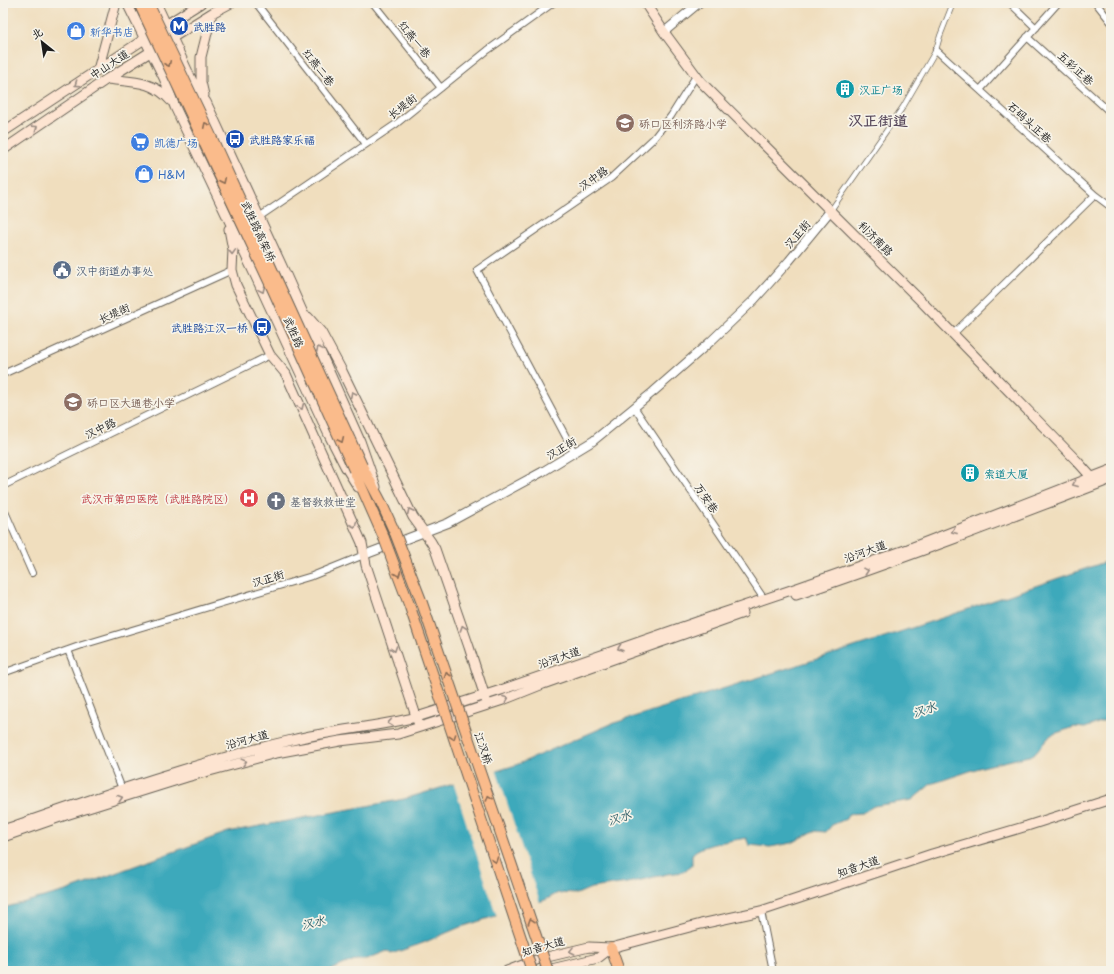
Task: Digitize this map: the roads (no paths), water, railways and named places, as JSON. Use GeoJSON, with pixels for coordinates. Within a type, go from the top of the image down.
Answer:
{"type":"FeatureCollection","features":[{"type":"Feature","properties":{"kind":"main road"},"geometry":{"type":"LineString","coordinates":[[98,70],[116,3]]}},
{"type":"Feature","properties":{"kind":"main road","name":"武胜路"},"geometry":{"type":"LineString","coordinates":[[127,3],[164,78],[175,107],[342,461],[370,506],[384,538],[412,615],[532,971]]}},
{"type":"Feature","properties":{"kind":"main road","name":"武胜路高架桥"},"geometry":{"type":"LineString","coordinates":[[139,3],[358,468]]}},
{"type":"Feature","properties":{"kind":"main road","name":"武胜路高架桥"},"geometry":{"type":"LineString","coordinates":[[148,3],[209,132],[358,468]]}},
{"type":"Feature","properties":{"kind":"main road","name":"武胜路"},"geometry":{"type":"LineString","coordinates":[[156,3],[193,83],[206,102],[335,384],[360,440],[381,502],[395,533]]}},
{"type":"Feature","properties":{"kind":"main road","name":"中山大道"},"geometry":{"type":"LineString","coordinates":[[3,132],[201,3]]}},
{"type":"Feature","properties":{"kind":"main road","name":"中山大道"},"geometry":{"type":"LineString","coordinates":[[3,150],[107,78],[212,13],[231,3]]}},
{"type":"Feature","properties":{"kind":"main road","name":"利济南路"},"geometry":{"type":"LineString","coordinates":[[645,3],[664,32],[701,82],[915,294],[1077,461],[1094,481]]}},
{"type":"Feature","properties":{"kind":"main road"},"geometry":{"type":"LineString","coordinates":[[206,102],[201,82],[201,57],[212,13]]}},
{"type":"Feature","properties":{"kind":"main road"},"geometry":{"type":"LineString","coordinates":[[107,78],[146,84],[156,88],[165,95],[175,107]]}},
{"type":"Feature","properties":{"kind":"main road"},"geometry":{"type":"LineString","coordinates":[[226,214],[233,250],[232,270],[236,285],[270,355],[286,374],[311,396]]}},
{"type":"Feature","properties":{"kind":"main road"},"geometry":{"type":"LineString","coordinates":[[301,309],[321,332],[342,371],[413,517],[435,549],[469,647],[487,706]]}},
{"type":"Feature","properties":{"kind":"main road"},"geometry":{"type":"LineString","coordinates":[[286,374],[362,543],[366,565],[420,728]]}},
{"type":"Feature","properties":{"kind":"main road"},"geometry":{"type":"LineString","coordinates":[[358,468],[381,502]]}},
{"type":"Feature","properties":{"kind":"main road"},"geometry":{"type":"LineString","coordinates":[[358,468],[370,506]]}},
{"type":"Feature","properties":{"kind":"main road","name":"沿河大道"},"geometry":{"type":"LineString","coordinates":[[3,837],[66,815],[188,777],[276,753],[340,741],[398,734],[487,706],[734,615],[858,574],[933,547],[1094,481],[1111,470]]}},
{"type":"Feature","properties":{"kind":"main road","name":"沿河大道"},"geometry":{"type":"LineString","coordinates":[[3,830],[122,789],[239,754],[334,731],[403,721],[484,696],[908,549],[1094,481],[1111,479]]}},
{"type":"Feature","properties":{"kind":"main road","name":"江汉桥"},"geometry":{"type":"LineString","coordinates":[[395,533],[422,603],[548,971]]}},
{"type":"Feature","properties":{"kind":"main road","name":"知音大道"},"geometry":{"type":"LineString","coordinates":[[507,971],[538,959],[589,947],[611,948],[701,924],[761,911],[932,854],[1111,799]]}},
{"type":"Feature","properties":{"kind":"main road"},"geometry":{"type":"LineString","coordinates":[[611,948],[618,971]]}},
{"type":"Feature","properties":{"kind":"main road","name":"知音大道"},"geometry":{"type":"LineString","coordinates":[[543,971],[598,958],[611,948]]}},
{"type":"Feature","properties":{"kind":"street","name":"红燕二巷"},"geometry":{"type":"LineString","coordinates":[[256,3],[366,144]]}},
{"type":"Feature","properties":{"kind":"street","name":"红燕一巷"},"geometry":{"type":"LineString","coordinates":[[373,3],[441,88]]}},
{"type":"Feature","properties":{"kind":"street","name":"长堤街"},"geometry":{"type":"LineString","coordinates":[[259,217],[396,124],[488,50],[553,3]]}},
{"type":"Feature","properties":{"kind":"street"},"geometry":{"type":"LineString","coordinates":[[664,32],[699,3]]}},
{"type":"Feature","properties":{"kind":"street","name":"汉正街"},"geometry":{"type":"LineString","coordinates":[[3,673],[98,640],[312,576],[424,532],[448,522],[542,472],[592,441],[710,342],[754,300],[789,261],[831,210],[903,107],[936,50],[953,3]]}},
{"type":"Feature","properties":{"kind":"street"},"geometry":{"type":"LineString","coordinates":[[1010,3],[1036,28]]}},
{"type":"Feature","properties":{"kind":"street"},"geometry":{"type":"LineString","coordinates":[[980,90],[1058,3]]}},
{"type":"Feature","properties":{"kind":"street"},"geometry":{"type":"LineString","coordinates":[[1096,3],[1111,22]]}},
{"type":"Feature","properties":{"kind":"street","name":"五彩正巷"},"geometry":{"type":"LineString","coordinates":[[1027,37],[1111,113]]}},
{"type":"Feature","properties":{"kind":"street","name":"石码头正巷"},"geometry":{"type":"LineString","coordinates":[[936,50],[1095,195],[1111,207]]}},
{"type":"Feature","properties":{"kind":"street","name":"汉中路"},"geometry":{"type":"LineString","coordinates":[[574,452],[477,270],[611,178],[654,138],[671,116],[696,76]]}},
{"type":"Feature","properties":{"kind":"street"},"geometry":{"type":"LineString","coordinates":[[953,334],[1095,195]]}},
{"type":"Feature","properties":{"kind":"street","name":"长堤街"},"geometry":{"type":"LineString","coordinates":[[3,374],[232,270]]}},
{"type":"Feature","properties":{"kind":"street","name":"汉中路"},"geometry":{"type":"LineString","coordinates":[[3,486],[270,355]]}},
{"type":"Feature","properties":{"kind":"street","name":"万安巷"},"geometry":{"type":"LineString","coordinates":[[634,407],[764,599]]}},
{"type":"Feature","properties":{"kind":"street"},"geometry":{"type":"LineString","coordinates":[[3,507],[32,573]]}},
{"type":"Feature","properties":{"kind":"street"},"geometry":{"type":"LineString","coordinates":[[68,650],[122,789]]}},
{"type":"Feature","properties":{"kind":"street"},"geometry":{"type":"LineString","coordinates":[[761,911],[773,971]]}},
{"type":"Feature","properties":{"kind":"water","name":"汉水"},"geometry":{"type":"Polygon","coordinates":[[[1111,560],[1111,718],[1085,728],[1074,727],[1051,735],[1033,755],[982,767],[931,784],[912,800],[874,806],[862,813],[848,814],[846,819],[832,825],[826,832],[814,831],[792,843],[770,847],[749,845],[746,838],[708,846],[695,851],[692,855],[692,865],[683,872],[628,883],[591,888],[577,894],[558,893],[545,900],[458,928],[423,943],[391,954],[387,951],[367,959],[357,959],[328,971],[3,971],[3,908],[66,891],[228,832],[404,799],[516,765],[611,724],[839,652],[1111,560]]]}},
{"type":"Feature","properties":{"kind":"place","name":"武胜路"},"geometry":{"type":"Point","coordinates":[179,26]}},
{"type":"Feature","properties":{"kind":"place","name":"新华书店"},"geometry":{"type":"Point","coordinates":[76,31]}},
{"type":"Feature","properties":{"kind":"place","name":"汉正广场"},"geometry":{"type":"Point","coordinates":[845,89]}},
{"type":"Feature","properties":{"kind":"place","name":"硚口区利济路小学"},"geometry":{"type":"Point","coordinates":[625,123]}},
{"type":"Feature","properties":{"kind":"place","name":"武胜路家乐福"},"geometry":{"type":"Point","coordinates":[235,139]}},
{"type":"Feature","properties":{"kind":"place","name":"凯德广场"},"geometry":{"type":"Point","coordinates":[140,142]}},
{"type":"Feature","properties":{"kind":"place","name":"H&M"},"geometry":{"type":"Point","coordinates":[144,174]}},
{"type":"Feature","properties":{"kind":"place","name":"汉中街道办事处"},"geometry":{"type":"Point","coordinates":[62,270]}},
{"type":"Feature","properties":{"kind":"place","name":"武胜路江汉一桥"},"geometry":{"type":"Point","coordinates":[262,327]}},
{"type":"Feature","properties":{"kind":"place","name":"硚口区大通巷小学"},"geometry":{"type":"Point","coordinates":[73,402]}},
{"type":"Feature","properties":{"kind":"place","name":"索道大厦"},"geometry":{"type":"Point","coordinates":[970,473]}},
{"type":"Feature","properties":{"kind":"place","name":"武汉市第四医院（武胜路院区）"},"geometry":{"type":"Point","coordinates":[249,498]}},
{"type":"Feature","properties":{"kind":"place","name":"基督教救世堂"},"geometry":{"type":"Point","coordinates":[276,501]}},
{"type":"Feature","properties":{"kind":"district","name":"汉正街道"},"geometry":{"type":"Point","coordinates":[878,119]}}]}
